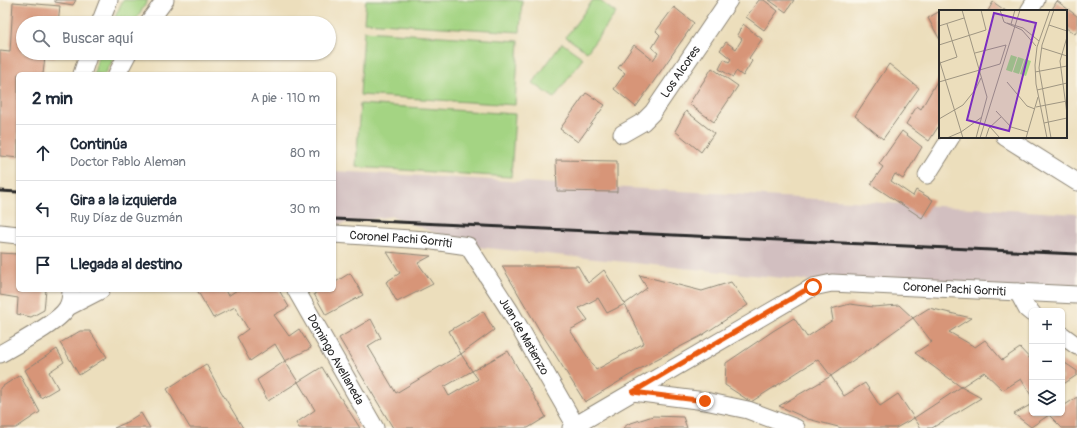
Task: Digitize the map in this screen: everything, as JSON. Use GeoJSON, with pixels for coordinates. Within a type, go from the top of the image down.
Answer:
{"type":"FeatureCollection","features":[{"type":"Feature","properties":{"kind":"street"},"geometry":{"type":"LineString","coordinates":[[103,16],[109,0]]}},
{"type":"Feature","properties":{"kind":"street"},"geometry":{"type":"LineString","coordinates":[[153,16],[165,0]]}},
{"type":"Feature","properties":{"kind":"street","name":"Los Alcores"},"geometry":{"type":"LineString","coordinates":[[622,134],[643,122],[653,112],[729,0]]}},
{"type":"Feature","properties":{"kind":"street"},"geometry":{"type":"LineString","coordinates":[[1030,10],[1036,0]]}},
{"type":"Feature","properties":{"kind":"street"},"geometry":{"type":"LineString","coordinates":[[83,72],[87,60]]}},
{"type":"Feature","properties":{"kind":"street"},"geometry":{"type":"LineString","coordinates":[[118,72],[124,60]]}},
{"type":"Feature","properties":{"kind":"street"},"geometry":{"type":"LineString","coordinates":[[927,175],[950,138]]}},
{"type":"Feature","properties":{"kind":"street"},"geometry":{"type":"LineString","coordinates":[[1007,138],[1077,182]]}},
{"type":"Feature","properties":{"kind":"street"},"geometry":{"type":"LineString","coordinates":[[0,233],[16,235]]}},
{"type":"Feature","properties":{"kind":"street","name":"Coronel Pachi Gorriti"},"geometry":{"type":"LineString","coordinates":[[336,234],[426,240],[468,246]]}},
{"type":"Feature","properties":{"kind":"street","name":"Juan de Matienzo"},"geometry":{"type":"LineString","coordinates":[[468,246],[510,311],[575,427]]}},
{"type":"Feature","properties":{"kind":"street","name":"Coronel Pachi Gorriti"},"geometry":{"type":"LineString","coordinates":[[575,427],[804,291],[832,283],[1077,295]]}},
{"type":"Feature","properties":{"kind":"street"},"geometry":{"type":"LineString","coordinates":[[51,322],[58,309],[60,292]]}},
{"type":"Feature","properties":{"kind":"street"},"geometry":{"type":"LineString","coordinates":[[68,307],[71,292]]}},
{"type":"Feature","properties":{"kind":"street"},"geometry":{"type":"LineString","coordinates":[[0,354],[41,330],[63,313],[68,307],[97,292]]}},
{"type":"Feature","properties":{"kind":"street","name":"Domingo Avellaneda"},"geometry":{"type":"LineString","coordinates":[[297,292],[376,428]]}},
{"type":"Feature","properties":{"kind":"street"},"geometry":{"type":"LineString","coordinates":[[1018,292],[1029,311]]}},
{"type":"Feature","properties":{"kind":"street"},"geometry":{"type":"LineString","coordinates":[[1065,338],[1077,346]]}},
{"type":"Feature","properties":{"kind":"street"},"geometry":{"type":"LineString","coordinates":[[633,392],[705,401],[748,410],[796,428]]}},
{"type":"Feature","properties":{"kind":"shaded area"},"geometry":{"type":"Polygon","coordinates":[[[336,171],[1077,214],[1077,295],[832,283],[468,246],[392,216],[336,225],[336,171]]]}},
{"type":"Feature","properties":{"kind":"green space"},"geometry":{"type":"Polygon","coordinates":[[[123,0],[148,0],[138,16],[115,16],[123,0]]]}},
{"type":"Feature","properties":{"kind":"green space"},"geometry":{"type":"Polygon","coordinates":[[[366,0],[522,0],[520,32],[364,22],[366,0]]]}},
{"type":"Feature","properties":{"kind":"green space"},"geometry":{"type":"Polygon","coordinates":[[[593,0],[599,0],[616,13],[587,52],[566,37],[593,0]]]}},
{"type":"Feature","properties":{"kind":"green space"},"geometry":{"type":"Polygon","coordinates":[[[364,31],[519,41],[515,105],[360,95],[364,31]]]}},
{"type":"Feature","properties":{"kind":"green space"},"geometry":{"type":"Polygon","coordinates":[[[562,43],[583,58],[554,98],[533,83],[562,43]]]}},
{"type":"Feature","properties":{"kind":"green space"},"geometry":{"type":"Polygon","coordinates":[[[97,60],[113,60],[106,72],[94,72],[97,60]]]}},
{"type":"Feature","properties":{"kind":"green space"},"geometry":{"type":"Polygon","coordinates":[[[360,104],[515,114],[511,177],[356,167],[360,104]]]}},
{"type":"Feature","properties":{"kind":"building"},"geometry":{"type":"Polygon","coordinates":[[[55,0],[76,0],[73,5],[55,2],[55,0]]]}},
{"type":"Feature","properties":{"kind":"building"},"geometry":{"type":"Polygon","coordinates":[[[759,0],[764,0],[778,11],[764,30],[746,17],[759,0]]]}},
{"type":"Feature","properties":{"kind":"building"},"geometry":{"type":"Polygon","coordinates":[[[769,0],[794,0],[786,12],[769,0]]]}},
{"type":"Feature","properties":{"kind":"building"},"geometry":{"type":"Polygon","coordinates":[[[1057,1],[1077,16],[1077,31],[1075,34],[1067,29],[1067,10],[1052,10],[1057,1]]]}},
{"type":"Feature","properties":{"kind":"building"},"geometry":{"type":"Polygon","coordinates":[[[13,2],[60,6],[59,16],[16,16],[16,60],[45,60],[43,72],[16,72],[16,158],[0,156],[0,51],[10,52],[13,2]]]}},
{"type":"Feature","properties":{"kind":"building"},"geometry":{"type":"Polygon","coordinates":[[[993,2],[1005,10],[989,10],[993,2]]]}},
{"type":"Feature","properties":{"kind":"building"},"geometry":{"type":"Polygon","coordinates":[[[674,7],[694,23],[636,107],[614,89],[625,73],[618,68],[634,45],[653,60],[658,53],[652,48],[660,35],[656,31],[674,7]]]}},
{"type":"Feature","properties":{"kind":"building"},"geometry":{"type":"Polygon","coordinates":[[[939,12],[939,38],[928,18],[939,12]]]}},
{"type":"Feature","properties":{"kind":"building"},"geometry":{"type":"Polygon","coordinates":[[[743,24],[762,39],[749,58],[752,61],[743,76],[736,71],[733,77],[719,69],[724,59],[729,62],[731,59],[720,50],[726,42],[736,49],[742,39],[737,35],[743,24]]]}},
{"type":"Feature","properties":{"kind":"building"},"geometry":{"type":"Polygon","coordinates":[[[889,64],[919,88],[883,139],[855,116],[889,64]]]}},
{"type":"Feature","properties":{"kind":"building"},"geometry":{"type":"Polygon","coordinates":[[[712,68],[738,86],[714,122],[689,104],[712,68]]]}},
{"type":"Feature","properties":{"kind":"building"},"geometry":{"type":"Polygon","coordinates":[[[939,78],[939,126],[929,141],[906,124],[917,106],[921,109],[939,78]]]}},
{"type":"Feature","properties":{"kind":"building"},"geometry":{"type":"Polygon","coordinates":[[[586,93],[605,105],[578,142],[560,129],[586,93]]]}},
{"type":"Feature","properties":{"kind":"building"},"geometry":{"type":"Polygon","coordinates":[[[686,111],[714,133],[701,152],[675,131],[686,111]]]}},
{"type":"Feature","properties":{"kind":"building"},"geometry":{"type":"Polygon","coordinates":[[[902,131],[922,147],[903,179],[895,174],[891,181],[913,196],[916,190],[933,200],[922,218],[871,184],[883,167],[879,164],[902,131]]]}},
{"type":"Feature","properties":{"kind":"building"},"geometry":{"type":"Polygon","coordinates":[[[556,160],[617,161],[617,192],[557,191],[556,160]]]}},
{"type":"Feature","properties":{"kind":"building"},"geometry":{"type":"Polygon","coordinates":[[[387,252],[431,256],[418,263],[433,284],[397,302],[386,282],[400,273],[387,252]]]}},
{"type":"Feature","properties":{"kind":"building"},"geometry":{"type":"Polygon","coordinates":[[[0,253],[16,254],[16,292],[46,292],[44,310],[31,317],[17,314],[18,298],[0,295],[0,253]]]}},
{"type":"Feature","properties":{"kind":"building"},"geometry":{"type":"Polygon","coordinates":[[[502,266],[578,266],[588,283],[604,270],[625,304],[647,288],[639,275],[702,291],[731,282],[748,305],[701,336],[655,360],[585,402],[540,331],[502,266]],[[598,298],[579,308],[588,320],[570,330],[596,370],[644,343],[625,304],[607,313],[598,298]]]}},
{"type":"Feature","properties":{"kind":"building"},"geometry":{"type":"Polygon","coordinates":[[[350,273],[363,295],[326,315],[314,294],[318,292],[336,292],[336,282],[350,273]]]}},
{"type":"Feature","properties":{"kind":"building"},"geometry":{"type":"Polygon","coordinates":[[[198,292],[226,292],[228,296],[234,292],[280,292],[289,307],[274,315],[289,336],[299,329],[311,348],[285,361],[275,344],[250,361],[237,337],[248,329],[235,307],[213,318],[198,292]]]}},
{"type":"Feature","properties":{"kind":"building"},"geometry":{"type":"Polygon","coordinates":[[[850,304],[873,307],[899,305],[913,318],[831,376],[818,359],[751,402],[725,385],[726,363],[773,331],[794,318],[807,337],[833,320],[831,309],[850,304]]]}},
{"type":"Feature","properties":{"kind":"building"},"geometry":{"type":"Polygon","coordinates":[[[929,308],[971,318],[949,332],[975,347],[985,340],[1002,360],[1020,348],[1029,358],[1029,392],[1021,379],[1003,390],[984,372],[961,387],[915,353],[932,342],[913,318],[929,308]]]}},
{"type":"Feature","properties":{"kind":"building"},"geometry":{"type":"Polygon","coordinates":[[[483,311],[494,330],[461,354],[449,331],[483,311]]]}},
{"type":"Feature","properties":{"kind":"building"},"geometry":{"type":"Polygon","coordinates":[[[371,319],[381,338],[368,346],[396,393],[461,354],[472,371],[508,351],[546,417],[528,428],[393,428],[339,338],[371,319]],[[472,371],[444,387],[449,396],[478,379],[472,371]]]}},
{"type":"Feature","properties":{"kind":"building"},"geometry":{"type":"Polygon","coordinates":[[[80,331],[90,331],[107,357],[79,375],[60,343],[80,331]]]}},
{"type":"Feature","properties":{"kind":"building"},"geometry":{"type":"Polygon","coordinates":[[[57,349],[64,362],[49,372],[58,388],[41,398],[25,370],[57,349]]]}},
{"type":"Feature","properties":{"kind":"building"},"geometry":{"type":"Polygon","coordinates":[[[285,361],[298,382],[268,401],[257,380],[285,361]]]}},
{"type":"Feature","properties":{"kind":"building"},"geometry":{"type":"Polygon","coordinates":[[[1065,363],[1077,371],[1077,375],[1065,383],[1065,363]]]}},
{"type":"Feature","properties":{"kind":"building"},"geometry":{"type":"Polygon","coordinates":[[[206,364],[243,428],[190,428],[167,389],[206,364]]]}},
{"type":"Feature","properties":{"kind":"building"},"geometry":{"type":"Polygon","coordinates":[[[322,367],[360,428],[299,428],[296,423],[315,410],[298,382],[322,367]]]}},
{"type":"Feature","properties":{"kind":"building"},"geometry":{"type":"Polygon","coordinates":[[[20,375],[40,412],[16,428],[0,428],[0,388],[20,375]]]}},
{"type":"Feature","properties":{"kind":"building"},"geometry":{"type":"Polygon","coordinates":[[[831,376],[844,396],[865,383],[880,406],[898,394],[914,418],[896,428],[842,428],[808,419],[779,406],[831,376]]]}},
{"type":"Feature","properties":{"kind":"building"},"geometry":{"type":"Polygon","coordinates":[[[961,387],[981,398],[932,428],[921,428],[914,418],[961,387]]]}},
{"type":"Feature","properties":{"kind":"building"},"geometry":{"type":"Polygon","coordinates":[[[1077,397],[1077,428],[1062,428],[1050,416],[1065,416],[1065,405],[1077,397]]]}},
{"type":"Feature","properties":{"kind":"building"},"geometry":{"type":"Polygon","coordinates":[[[1029,406],[1029,416],[1048,416],[1031,427],[1014,414],[1029,406]]]}},
{"type":"Feature","properties":{"kind":"building"},"geometry":{"type":"Polygon","coordinates":[[[141,413],[150,428],[114,428],[125,423],[141,413]]]}},
{"type":"Feature","properties":{"kind":"building"},"geometry":{"type":"Polygon","coordinates":[[[653,416],[683,417],[687,428],[623,428],[628,424],[653,416]]]}},
{"type":"Feature","properties":{"kind":"railway"},"geometry":{"type":"LineString","coordinates":[[0,191],[16,192]]}},
{"type":"Feature","properties":{"kind":"railway"},"geometry":{"type":"LineString","coordinates":[[336,219],[1077,254]]}},
{"type":"Feature","properties":{"kind":"route"},"geometry":{"type":"LineString","coordinates":[[705,401],[633,392],[813,287]]}}]}
